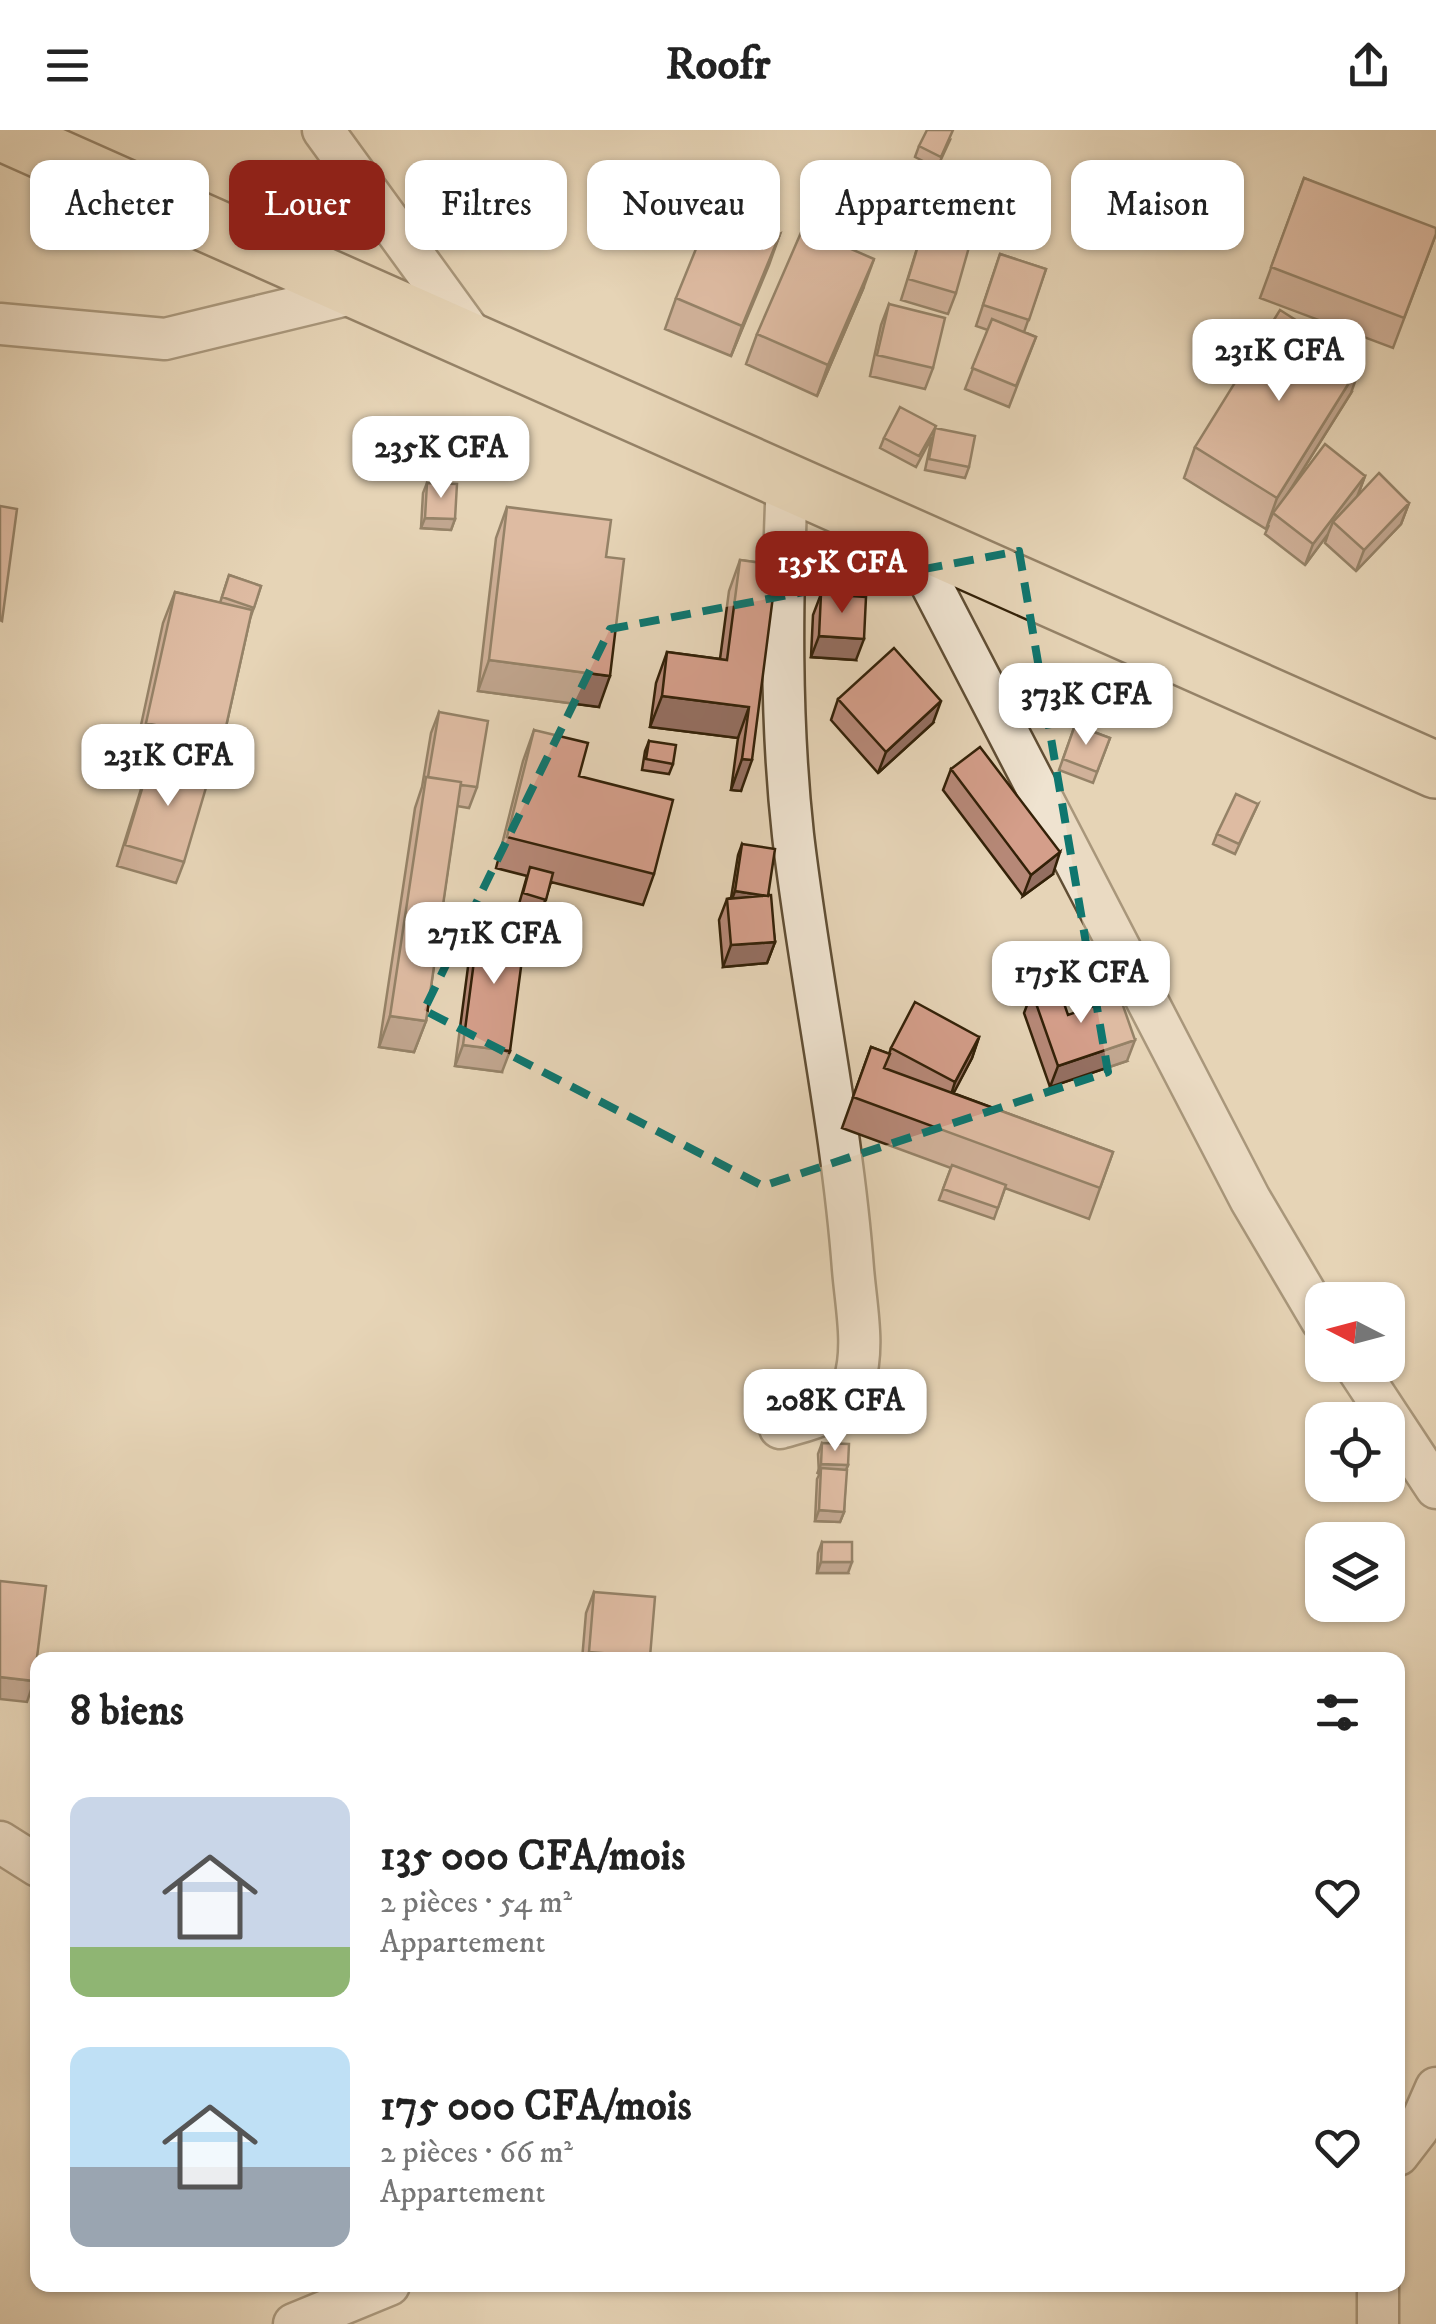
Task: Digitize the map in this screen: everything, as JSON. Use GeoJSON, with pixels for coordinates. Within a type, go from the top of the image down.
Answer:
{"type":"FeatureCollection","features":[{"type":"Feature","properties":{"kind":"main road"},"geometry":{"type":"LineString","coordinates":[[0,132],[354,293],[787,480],[1436,770]]}},
{"type":"Feature","properties":{"kind":"street"},"geometry":{"type":"LineString","coordinates":[[323,130],[481,347]]}},
{"type":"Feature","properties":{"kind":"street"},"geometry":{"type":"LineString","coordinates":[[0,324],[166,339],[354,293]]}},
{"type":"Feature","properties":{"kind":"street"},"geometry":{"type":"LineString","coordinates":[[780,1428],[824,1415],[838,1405],[853,1386],[860,1351],[850,1226],[793,832],[781,632],[787,480]]}},
{"type":"Feature","properties":{"kind":"street"},"geometry":{"type":"LineString","coordinates":[[906,536],[1250,1200],[1305,1292]]}},
{"type":"Feature","properties":{"kind":"street"},"geometry":{"type":"LineString","coordinates":[[1366,1382],[1436,1488]]}},
{"type":"Feature","properties":{"kind":"street"},"geometry":{"type":"LineString","coordinates":[[0,1842],[30,1861]]}},
{"type":"Feature","properties":{"kind":"street"},"geometry":{"type":"LineString","coordinates":[[1405,2146],[1418,2129],[1436,2088]]}},
{"type":"Feature","properties":{"kind":"street"},"geometry":{"type":"LineString","coordinates":[[294,2324],[372,2292]]}},
{"type":"Feature","properties":{"kind":"street"},"geometry":{"type":"LineString","coordinates":[[1378,2292],[1378,2324]]}},
{"type":"Feature","properties":{"kind":"highlighted area"},"geometry":{"type":"Polygon","coordinates":[[[1019,551],[1108,1072],[763,1186],[424,1010],[610,629],[1019,551]]]}},
{"type":"Feature","properties":{"kind":"building"},"geometry":{"type":"Polygon","coordinates":[[[927,130],[953,130],[941,157],[919,146],[927,130]]]}},
{"type":"Feature","properties":{"kind":"building"},"geometry":{"type":"Polygon","coordinates":[[[1304,178],[1436,228],[1404,318],[1271,267],[1304,178]]]}},
{"type":"Feature","properties":{"kind":"building"},"geometry":{"type":"Polygon","coordinates":[[[800,235],[800,250],[853,250],[874,259],[828,365],[757,334],[800,235]]]}},
{"type":"Feature","properties":{"kind":"building"},"geometry":{"type":"Polygon","coordinates":[[[696,250],[773,250],[742,326],[676,298],[696,250]]]}},
{"type":"Feature","properties":{"kind":"building"},"geometry":{"type":"Polygon","coordinates":[[[917,250],[968,250],[956,293],[908,279],[917,250]]]}},
{"type":"Feature","properties":{"kind":"building"},"geometry":{"type":"Polygon","coordinates":[[[1000,254],[1046,269],[1029,320],[983,305],[1000,254]]]}},
{"type":"Feature","properties":{"kind":"building"},"geometry":{"type":"Polygon","coordinates":[[[889,304],[945,318],[933,368],[877,355],[889,304]]]}},
{"type":"Feature","properties":{"kind":"building"},"geometry":{"type":"Polygon","coordinates":[[[1280,310],[1362,362],[1277,498],[1195,447],[1280,310]]]}},
{"type":"Feature","properties":{"kind":"building"},"geometry":{"type":"Polygon","coordinates":[[[992,319],[1036,337],[1016,386],[972,368],[992,319]]]}},
{"type":"Feature","properties":{"kind":"building"},"geometry":{"type":"Polygon","coordinates":[[[900,407],[936,426],[919,456],[884,438],[900,407]]]}},
{"type":"Feature","properties":{"kind":"building"},"geometry":{"type":"Polygon","coordinates":[[[935,428],[975,436],[969,467],[929,459],[935,428]]]}},
{"type":"Feature","properties":{"kind":"building"},"geometry":{"type":"Polygon","coordinates":[[[1325,444],[1365,476],[1313,544],[1273,513],[1325,444]]]}},
{"type":"Feature","properties":{"kind":"building"},"geometry":{"type":"Polygon","coordinates":[[[1379,473],[1409,503],[1364,550],[1333,522],[1379,473]]]}},
{"type":"Feature","properties":{"kind":"building"},"geometry":{"type":"Polygon","coordinates":[[[427,483],[457,484],[455,519],[425,518],[427,483]]]}},
{"type":"Feature","properties":{"kind":"building"},"geometry":{"type":"Polygon","coordinates":[[[0,506],[17,509],[2,621],[0,620],[0,506]]]}},
{"type":"Feature","properties":{"kind":"building"},"geometry":{"type":"Polygon","coordinates":[[[507,507],[611,520],[606,557],[624,559],[610,676],[489,660],[507,507]]]}},
{"type":"Feature","properties":{"kind":"building"},"geometry":{"type":"Polygon","coordinates":[[[740,560],[777,565],[752,760],[742,759],[749,707],[662,696],[667,652],[727,660],[740,560]]]}},
{"type":"Feature","properties":{"kind":"building"},"geometry":{"type":"Polygon","coordinates":[[[229,575],[261,586],[254,608],[222,597],[229,575]]]}},
{"type":"Feature","properties":{"kind":"building"},"geometry":{"type":"Polygon","coordinates":[[[175,592],[252,610],[223,740],[146,723],[175,592]]]}},
{"type":"Feature","properties":{"kind":"building"},"geometry":{"type":"Polygon","coordinates":[[[821,594],[866,597],[864,639],[819,636],[821,594]]]}},
{"type":"Feature","properties":{"kind":"building"},"geometry":{"type":"Polygon","coordinates":[[[894,648],[941,701],[886,752],[838,699],[894,648]]]}},
{"type":"Feature","properties":{"kind":"building"},"geometry":{"type":"Polygon","coordinates":[[[439,712],[488,721],[477,787],[428,777],[439,712]]]}},
{"type":"Feature","properties":{"kind":"building"},"geometry":{"type":"Polygon","coordinates":[[[1075,725],[1110,738],[1097,772],[1063,759],[1075,725]]]}},
{"type":"Feature","properties":{"kind":"building"},"geometry":{"type":"Polygon","coordinates":[[[534,730],[588,743],[579,776],[673,800],[654,874],[507,837],[534,730]]]}},
{"type":"Feature","properties":{"kind":"building"},"geometry":{"type":"Polygon","coordinates":[[[649,741],[676,745],[673,764],[646,759],[649,741]]]}},
{"type":"Feature","properties":{"kind":"building"},"geometry":{"type":"Polygon","coordinates":[[[980,747],[1060,852],[1031,875],[951,769],[980,747]]]}},
{"type":"Feature","properties":{"kind":"building"},"geometry":{"type":"Polygon","coordinates":[[[152,756],[210,774],[184,862],[125,845],[152,756]]]}},
{"type":"Feature","properties":{"kind":"building"},"geometry":{"type":"Polygon","coordinates":[[[426,777],[461,782],[426,1021],[390,1016],[426,777]]]}},
{"type":"Feature","properties":{"kind":"building"},"geometry":{"type":"Polygon","coordinates":[[[1236,794],[1258,804],[1239,844],[1217,834],[1236,794]]]}},
{"type":"Feature","properties":{"kind":"building"},"geometry":{"type":"Polygon","coordinates":[[[742,844],[775,849],[768,896],[735,891],[742,844]]]}},
{"type":"Feature","properties":{"kind":"building"},"geometry":{"type":"Polygon","coordinates":[[[530,867],[553,873],[546,900],[523,893],[530,867]]]}},
{"type":"Feature","properties":{"kind":"building"},"geometry":{"type":"Polygon","coordinates":[[[771,895],[775,942],[731,945],[727,899],[771,895]]]}},
{"type":"Feature","properties":{"kind":"building"},"geometry":{"type":"Polygon","coordinates":[[[479,923],[526,929],[510,1051],[463,1045],[479,923]]]}},
{"type":"Feature","properties":{"kind":"building"},"geometry":{"type":"Polygon","coordinates":[[[1057,983],[1068,1015],[1120,997],[1135,1040],[1058,1066],[1032,992],[1057,983]]]}},
{"type":"Feature","properties":{"kind":"building"},"geometry":{"type":"Polygon","coordinates":[[[915,1002],[979,1037],[955,1082],[891,1048],[915,1002]]]}},
{"type":"Feature","properties":{"kind":"building"},"geometry":{"type":"Polygon","coordinates":[[[871,1047],[890,1054],[884,1068],[1113,1152],[1100,1188],[853,1097],[871,1047]]]}},
{"type":"Feature","properties":{"kind":"building"},"geometry":{"type":"Polygon","coordinates":[[[952,1165],[1006,1185],[998,1208],[943,1189],[952,1165]]]}},
{"type":"Feature","properties":{"kind":"building"},"geometry":{"type":"Polygon","coordinates":[[[822,1443],[849,1444],[848,1465],[821,1464],[822,1443]]]}},
{"type":"Feature","properties":{"kind":"building"},"geometry":{"type":"Polygon","coordinates":[[[821,1468],[847,1470],[844,1512],[819,1510],[821,1468]]]}},
{"type":"Feature","properties":{"kind":"building"},"geometry":{"type":"Polygon","coordinates":[[[822,1542],[852,1542],[852,1562],[821,1562],[822,1542]]]}},
{"type":"Feature","properties":{"kind":"building"},"geometry":{"type":"Polygon","coordinates":[[[0,1581],[46,1586],[38,1652],[30,1652],[30,1681],[0,1677],[0,1581]]]}},
{"type":"Feature","properties":{"kind":"building"},"geometry":{"type":"Polygon","coordinates":[[[594,1592],[655,1597],[650,1652],[589,1652],[594,1592]]]}}]}
